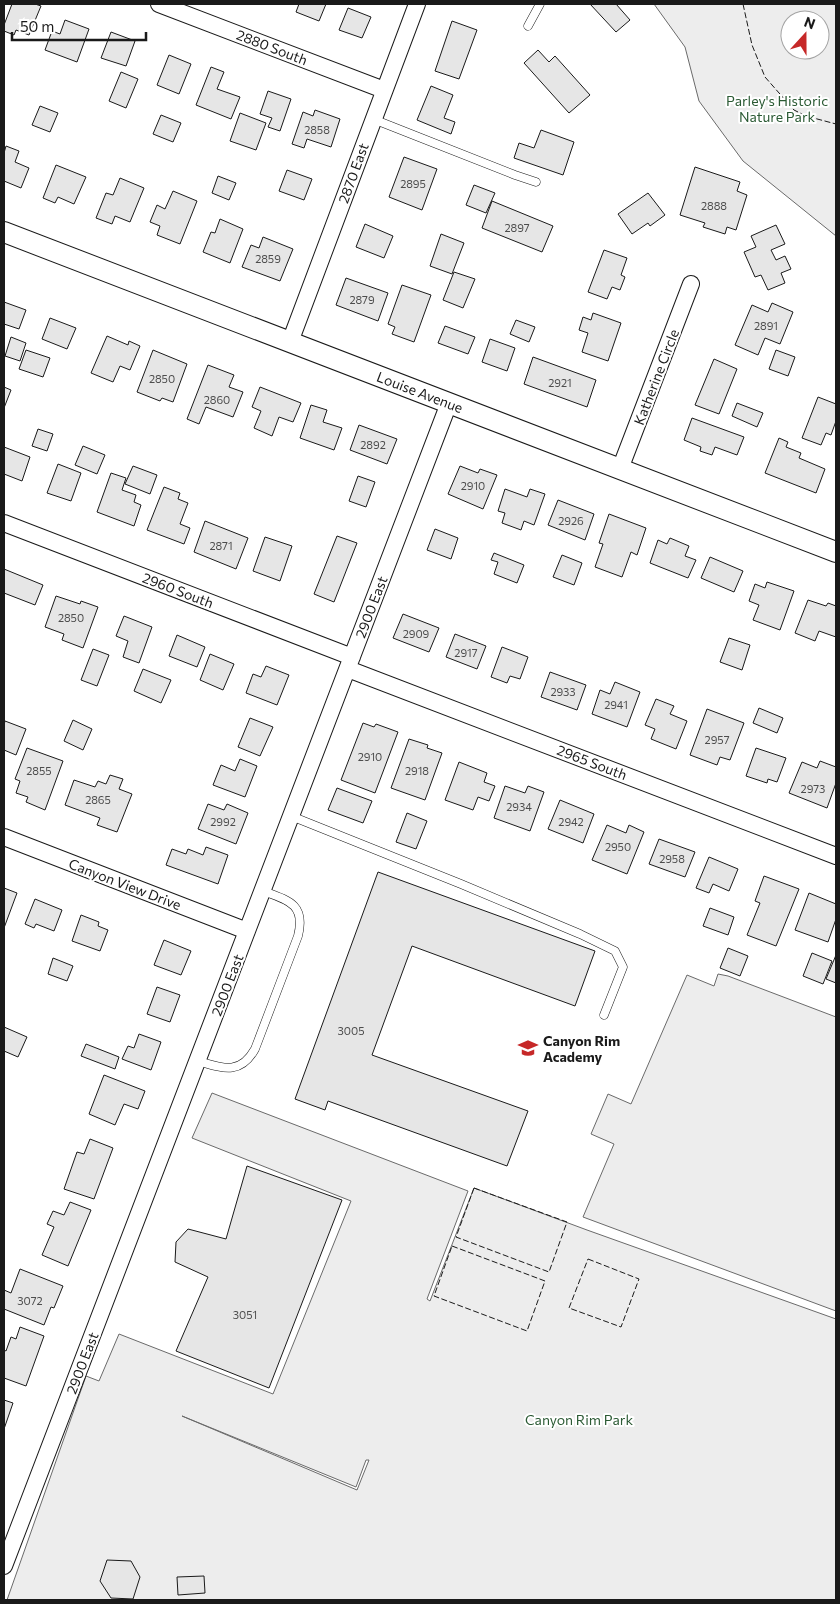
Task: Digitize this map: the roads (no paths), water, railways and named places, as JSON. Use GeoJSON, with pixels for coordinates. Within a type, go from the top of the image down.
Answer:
{"type":"FeatureCollection","features":[{"type":"Feature","properties":{"kind":"street","name":"2880 South"},"geometry":{"type":"LineString","coordinates":[[159,4],[384,90]]}},
{"type":"Feature","properties":{"kind":"street","name":"2870 East"},"geometry":{"type":"LineString","coordinates":[[290,342],[417,4]]}},
{"type":"Feature","properties":{"kind":"street","name":"Louise Avenue"},"geometry":{"type":"LineString","coordinates":[[4,232],[836,552]]}},
{"type":"Feature","properties":{"kind":"street","name":"Katherine Circle"},"geometry":{"type":"LineString","coordinates":[[620,469],[691,284]]}},
{"type":"Feature","properties":{"kind":"street","name":"2900 East"},"geometry":{"type":"LineString","coordinates":[[4,1566],[449,403]]}},
{"type":"Feature","properties":{"kind":"street","name":"2960 South"},"geometry":{"type":"LineString","coordinates":[[4,523],[350,663]]}},
{"type":"Feature","properties":{"kind":"street","name":"2965 South"},"geometry":{"type":"LineString","coordinates":[[350,663],[836,856]]}},
{"type":"Feature","properties":{"kind":"street","name":"Canyon View Drive"},"geometry":{"type":"LineString","coordinates":[[4,838],[247,931]]}},
{"type":"Feature","properties":{"kind":"lane"},"geometry":{"type":"LineString","coordinates":[[528,26],[540,4]]}},
{"type":"Feature","properties":{"kind":"lane"},"geometry":{"type":"LineString","coordinates":[[373,119],[536,182]]}},
{"type":"Feature","properties":{"kind":"lane"},"geometry":{"type":"LineString","coordinates":[[291,816],[488,895],[580,934],[614,951],[623,967],[604,1015]]}},
{"type":"Feature","properties":{"kind":"lane"},"geometry":{"type":"LineString","coordinates":[[198,1061],[225,1068],[233,1068],[240,1066],[250,1058],[298,936],[300,919],[295,906],[262,891]]}},
{"type":"Feature","properties":{"kind":"place","name":"Canyon Rim Academy"},"geometry":{"type":"Point","coordinates":[528,1048]}},
{"type":"Feature","properties":{"kind":"park label","name":"Parley's Historic Nature Park"},"geometry":{"type":"Point","coordinates":[777,108]}},
{"type":"Feature","properties":{"kind":"park label","name":"Canyon Rim Park"},"geometry":{"type":"Point","coordinates":[579,1419]}}]}
